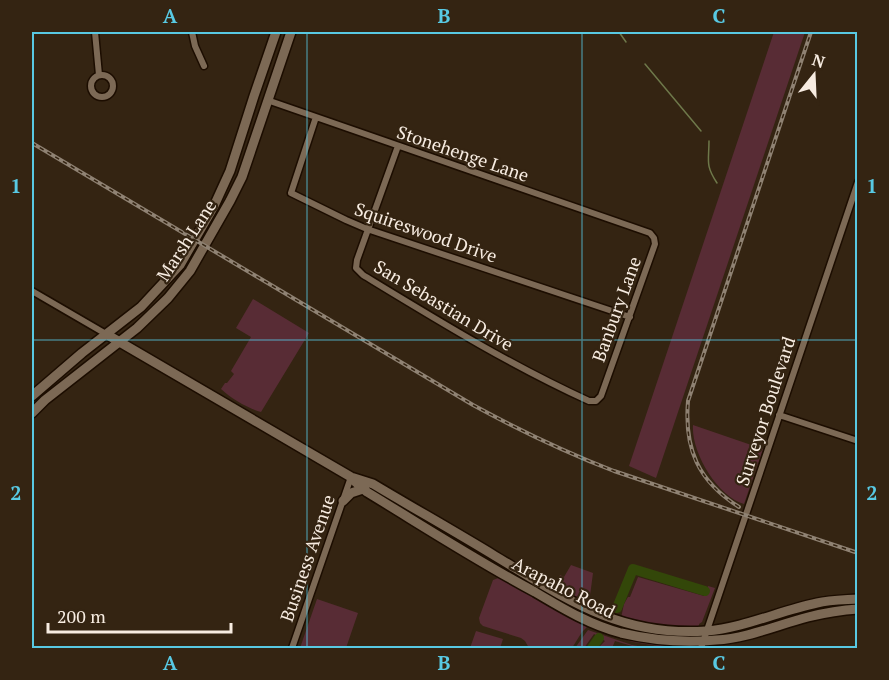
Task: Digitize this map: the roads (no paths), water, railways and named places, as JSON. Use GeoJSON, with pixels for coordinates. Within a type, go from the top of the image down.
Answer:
{"type":"FeatureCollection","features":[{"type":"Feature","properties":{"kind":"main road","name":"Marsh Lane"},"geometry":{"type":"LineString","coordinates":[[32,396],[141,308],[180,265],[230,171],[276,32]]}},
{"type":"Feature","properties":{"kind":"main road","name":"Marsh Lane"},"geometry":{"type":"LineString","coordinates":[[32,413],[45,400],[137,328],[190,271],[242,177],[291,32]]}},
{"type":"Feature","properties":{"kind":"main road"},"geometry":{"type":"LineString","coordinates":[[244,126],[256,108],[267,100],[262,91],[268,66],[266,62]]}},
{"type":"Feature","properties":{"kind":"main road","name":"Arapaho Road"},"geometry":{"type":"LineString","coordinates":[[106,334],[351,477],[373,484],[552,590],[588,609],[614,619],[654,629],[707,630],[732,627],[817,603],[858,599]]}},
{"type":"Feature","properties":{"kind":"main road","name":"Arapaho Road"},"geometry":{"type":"LineString","coordinates":[[351,477],[363,489],[490,568],[596,625],[621,633],[703,645],[756,633],[808,617],[858,609]]}},
{"type":"Feature","properties":{"kind":"main road"},"geometry":{"type":"LineString","coordinates":[[343,501],[351,493],[363,489]]}},
{"type":"Feature","properties":{"kind":"main road"},"geometry":{"type":"LineString","coordinates":[[836,600],[837,611]]}},
{"type":"Feature","properties":{"kind":"street"},"geometry":{"type":"LineString","coordinates":[[95,32],[99,75]]}},
{"type":"Feature","properties":{"kind":"street"},"geometry":{"type":"LineString","coordinates":[[192,32],[195,46],[204,66]]}},
{"type":"Feature","properties":{"kind":"street","name":"Stonehenge Lane"},"geometry":{"type":"LineString","coordinates":[[267,100],[650,233]]}},
{"type":"Feature","properties":{"kind":"street","name":"Squireswood Drive"},"geometry":{"type":"LineString","coordinates":[[316,117],[291,193],[367,229],[630,317]]}},
{"type":"Feature","properties":{"kind":"street","name":"San Sebastian Drive"},"geometry":{"type":"LineString","coordinates":[[398,146],[367,229],[356,268],[363,275],[492,353],[544,381],[588,401],[596,401],[601,396]]}},
{"type":"Feature","properties":{"kind":"street","name":"Surveyor Boulevard"},"geometry":{"type":"LineString","coordinates":[[703,645],[858,182]]}},
{"type":"Feature","properties":{"kind":"street","name":"Banbury Lane"},"geometry":{"type":"LineString","coordinates":[[601,396],[655,244],[650,233]]}},
{"type":"Feature","properties":{"kind":"street"},"geometry":{"type":"LineString","coordinates":[[32,291],[106,334]]}},
{"type":"Feature","properties":{"kind":"street"},"geometry":{"type":"LineString","coordinates":[[779,415],[858,441]]}},
{"type":"Feature","properties":{"kind":"street","name":"Business Avenue"},"geometry":{"type":"LineString","coordinates":[[292,648],[351,477]]}},
{"type":"Feature","properties":{"kind":"waterway"},"geometry":{"type":"LineString","coordinates":[[619,32],[626,42]]}},
{"type":"Feature","properties":{"kind":"waterway"},"geometry":{"type":"LineString","coordinates":[[645,64],[701,131]]}},
{"type":"Feature","properties":{"kind":"waterway"},"geometry":{"type":"LineString","coordinates":[[709,141],[709,167],[717,183]]}},
{"type":"Feature","properties":{"kind":"waterway"},"geometry":{"type":"LineString","coordinates":[[617,608],[633,569],[705,591]]}},
{"type":"Feature","properties":{"kind":"waterway"},"geometry":{"type":"LineString","coordinates":[[592,648],[599,638]]}},
{"type":"Feature","properties":{"kind":"railway"},"geometry":{"type":"LineString","coordinates":[[739,507],[713,486],[697,462],[689,434],[688,401],[811,32]]}},
{"type":"Feature","properties":{"kind":"railway"},"geometry":{"type":"LineString","coordinates":[[32,143],[473,405],[525,432],[614,471],[858,553]]}}]}
